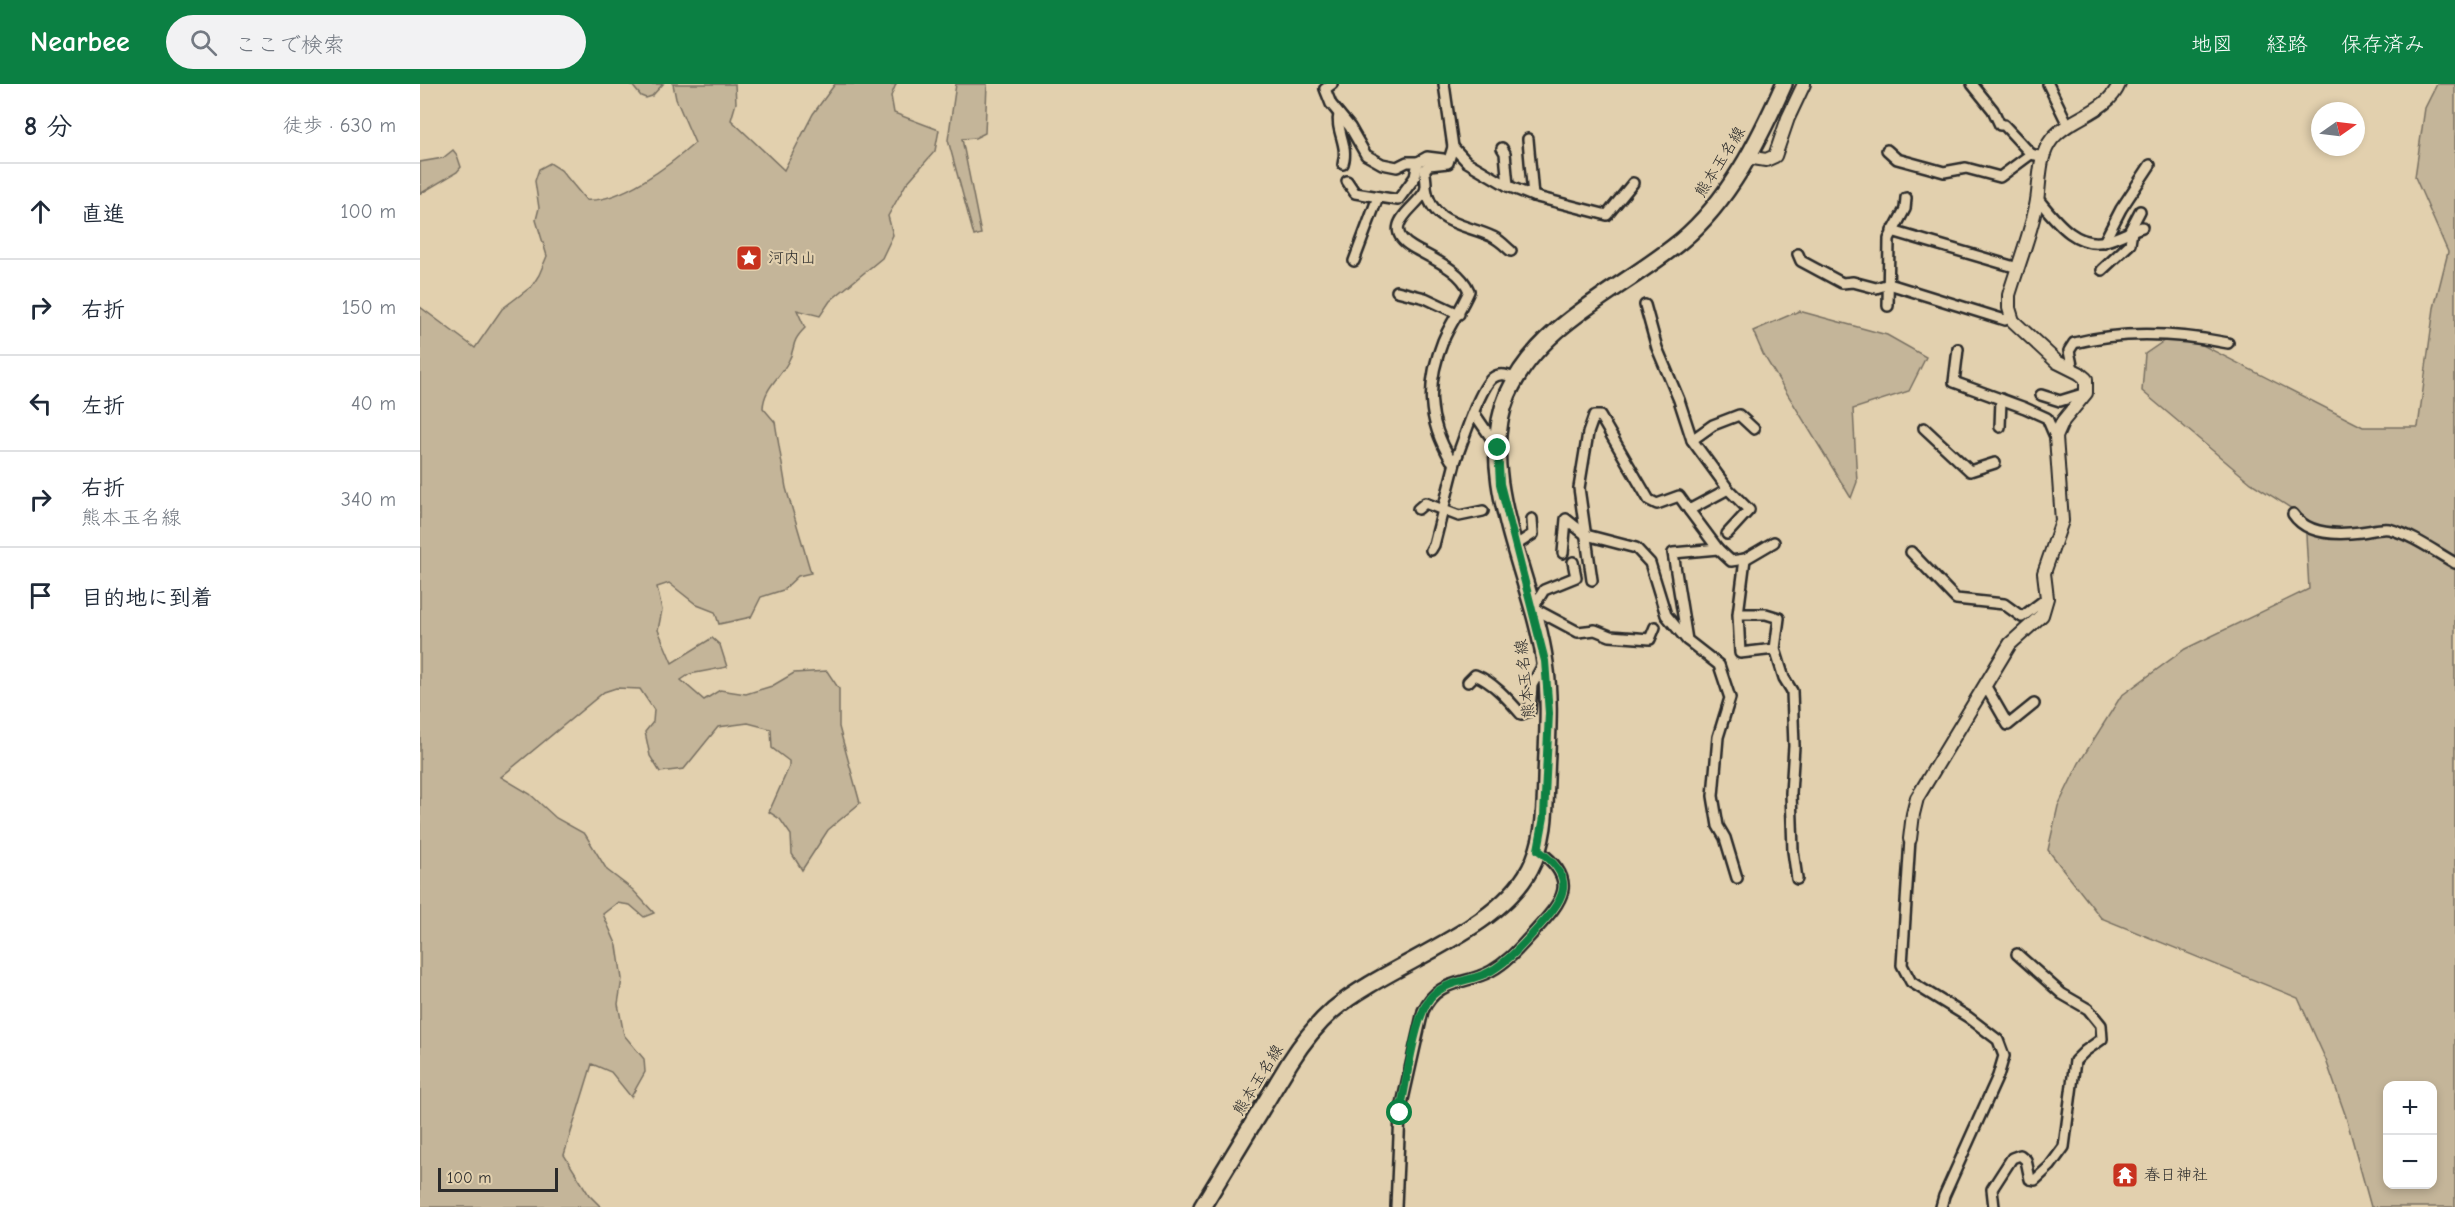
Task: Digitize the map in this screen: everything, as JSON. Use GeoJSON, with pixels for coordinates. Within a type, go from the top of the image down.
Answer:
{"type":"FeatureCollection","features":[{"type":"Feature","properties":{"kind":"main road","name":"熊本玉名線"},"geometry":{"type":"LineString","coordinates":[[1202,1207],[1302,1043],[1333,1011],[1395,970],[1473,926],[1499,908],[1520,886],[1538,850],[1544,817],[1549,713],[1545,661],[1500,484],[1498,448],[1508,396],[1516,379],[1533,355],[1554,333],[1682,240],[1708,215],[1726,192],[1747,157],[1784,84]]}},
{"type":"Feature","properties":{"kind":"street"},"geometry":{"type":"LineString","coordinates":[[1332,84],[1325,89],[1331,104],[1350,127],[1366,155],[1383,164],[1397,166],[1407,162],[1418,162],[1427,157],[1449,158]]}},
{"type":"Feature","properties":{"kind":"street"},"geometry":{"type":"LineString","coordinates":[[1444,84],[1453,147],[1448,164],[1429,165],[1425,168],[1428,197],[1442,218],[1495,238],[1511,251]]}},
{"type":"Feature","properties":{"kind":"street"},"geometry":{"type":"LineString","coordinates":[[1747,157],[1766,160],[1775,156],[1788,118],[1804,84]]}},
{"type":"Feature","properties":{"kind":"street"},"geometry":{"type":"LineString","coordinates":[[1972,84],[1993,110],[2000,125],[2004,125],[2037,156],[2037,198],[2009,295],[2011,316],[2019,328],[2057,362],[2086,379],[2086,393],[2063,421],[2056,439]]}},
{"type":"Feature","properties":{"kind":"street"},"geometry":{"type":"LineString","coordinates":[[2048,84],[2068,125]]}},
{"type":"Feature","properties":{"kind":"street"},"geometry":{"type":"LineString","coordinates":[[1887,150],[1897,159],[1944,172],[1966,168],[2000,177],[2037,156],[2068,125],[2111,98],[2119,84]]}},
{"type":"Feature","properties":{"kind":"street"},"geometry":{"type":"LineString","coordinates":[[1339,114],[1338,120],[1344,138],[1346,155],[1343,164]]}},
{"type":"Feature","properties":{"kind":"street"},"geometry":{"type":"LineString","coordinates":[[1528,139],[1533,196]]}},
{"type":"Feature","properties":{"kind":"street"},"geometry":{"type":"LineString","coordinates":[[1453,147],[1467,162],[1508,186],[1533,196],[1607,215],[1633,183]]}},
{"type":"Feature","properties":{"kind":"street"},"geometry":{"type":"LineString","coordinates":[[1502,148],[1505,153],[1508,186]]}},
{"type":"Feature","properties":{"kind":"street"},"geometry":{"type":"LineString","coordinates":[[1347,181],[1356,193],[1398,200],[1415,177],[1418,162]]}},
{"type":"Feature","properties":{"kind":"street"},"geometry":{"type":"LineString","coordinates":[[2104,242],[2121,209],[2150,165]]}},
{"type":"Feature","properties":{"kind":"street"},"geometry":{"type":"LineString","coordinates":[[1426,188],[1401,218],[1401,233],[1406,243],[1458,274],[1466,282],[1469,291],[1459,314],[1443,339],[1435,366],[1431,395],[1432,420],[1438,439],[1451,460],[1456,459]]}},
{"type":"Feature","properties":{"kind":"street"},"geometry":{"type":"LineString","coordinates":[[1354,261],[1378,197]]}},
{"type":"Feature","properties":{"kind":"street"},"geometry":{"type":"LineString","coordinates":[[1888,306],[1889,239],[1905,209],[1906,198]]}},
{"type":"Feature","properties":{"kind":"street"},"geometry":{"type":"LineString","coordinates":[[2037,198],[2062,228],[2082,240],[2104,242],[2142,227]]}},
{"type":"Feature","properties":{"kind":"street"},"geometry":{"type":"LineString","coordinates":[[2102,270],[2130,243],[2131,231],[2140,211]]}},
{"type":"Feature","properties":{"kind":"street"},"geometry":{"type":"LineString","coordinates":[[1892,231],[2018,268]]}},
{"type":"Feature","properties":{"kind":"street"},"geometry":{"type":"LineString","coordinates":[[1798,254],[1801,261],[1842,284],[1853,282],[1876,288],[1889,284],[1982,314],[2005,320],[2011,316]]}},
{"type":"Feature","properties":{"kind":"street"},"geometry":{"type":"LineString","coordinates":[[1397,291],[1425,298],[1459,314]]}},
{"type":"Feature","properties":{"kind":"street"},"geometry":{"type":"LineString","coordinates":[[1645,305],[1657,348],[1679,400],[1692,440],[1728,489],[1749,510],[1727,534]]}},
{"type":"Feature","properties":{"kind":"street"},"geometry":{"type":"LineString","coordinates":[[2073,370],[2069,351],[2074,343],[2099,337],[2138,333],[2203,338],[2228,343]]}},
{"type":"Feature","properties":{"kind":"street"},"geometry":{"type":"LineString","coordinates":[[1941,1207],[1998,1076],[2004,1056],[1998,1040],[1968,1017],[1911,982],[1905,973],[1902,965],[1912,814],[1917,798],[2010,644],[2042,615],[2047,598],[2044,573],[2062,521],[2056,439],[2047,418],[1954,382],[1958,349]]}},
{"type":"Feature","properties":{"kind":"street"},"geometry":{"type":"LineString","coordinates":[[1431,550],[1444,510],[1456,459],[1484,388],[1494,376],[1504,374],[1516,379]]}},
{"type":"Feature","properties":{"kind":"street"},"geometry":{"type":"LineString","coordinates":[[2041,395],[2060,401],[2086,393]]}},
{"type":"Feature","properties":{"kind":"street"},"geometry":{"type":"LineString","coordinates":[[2000,428],[2001,399]]}},
{"type":"Feature","properties":{"kind":"street"},"geometry":{"type":"LineString","coordinates":[[1474,413],[1498,448]]}},
{"type":"Feature","properties":{"kind":"street"},"geometry":{"type":"LineString","coordinates":[[1692,440],[1713,425],[1739,415],[1754,429]]}},
{"type":"Feature","properties":{"kind":"street"},"geometry":{"type":"LineString","coordinates":[[1592,580],[1579,488],[1588,433],[1594,416],[1600,416],[1649,500],[1657,504],[1679,495],[1718,549],[1731,561],[1745,559],[1774,542]]}},
{"type":"Feature","properties":{"kind":"street"},"geometry":{"type":"LineString","coordinates":[[1924,428],[1970,471],[1995,462]]}},
{"type":"Feature","properties":{"kind":"street"},"geometry":{"type":"LineString","coordinates":[[1689,510],[1728,489]]}},
{"type":"Feature","properties":{"kind":"street"},"geometry":{"type":"LineString","coordinates":[[1418,509],[1425,503],[1460,516],[1483,511]]}},
{"type":"Feature","properties":{"kind":"street"},"geometry":{"type":"LineString","coordinates":[[2293,514],[2300,524],[2325,533],[2357,533],[2386,529],[2419,542],[2455,563]]}},
{"type":"Feature","properties":{"kind":"street"},"geometry":{"type":"LineString","coordinates":[[1516,545],[1533,534],[1532,519]]}},
{"type":"Feature","properties":{"kind":"street"},"geometry":{"type":"LineString","coordinates":[[1563,553],[1566,519],[1586,535],[1636,548],[1650,563],[1666,615],[1688,640],[1719,665],[1730,698],[1718,737],[1713,796],[1718,826],[1725,838],[1737,878]]}},
{"type":"Feature","properties":{"kind":"street"},"geometry":{"type":"LineString","coordinates":[[1688,640],[1673,553],[1718,549]]}},
{"type":"Feature","properties":{"kind":"street"},"geometry":{"type":"LineString","coordinates":[[1911,552],[1956,599],[2004,604],[2022,617],[2047,598]]}},
{"type":"Feature","properties":{"kind":"street"},"geometry":{"type":"LineString","coordinates":[[1745,559],[1738,614],[1740,653],[1775,649]]}},
{"type":"Feature","properties":{"kind":"street"},"geometry":{"type":"LineString","coordinates":[[1572,562],[1576,577],[1544,590],[1533,608],[1578,632],[1595,630],[1610,636],[1650,639],[1655,627]]}},
{"type":"Feature","properties":{"kind":"street"},"geometry":{"type":"LineString","coordinates":[[1738,614],[1766,614],[1779,618],[1775,649],[1784,678],[1792,691],[1794,746],[1791,793],[1793,851],[1797,879]]}},
{"type":"Feature","properties":{"kind":"street"},"geometry":{"type":"LineString","coordinates":[[1468,682],[1474,675],[1481,677],[1505,696],[1521,714],[1530,711],[1532,685],[1545,661]]}},
{"type":"Feature","properties":{"kind":"street"},"geometry":{"type":"LineString","coordinates":[[1985,686],[2008,725],[2034,704]]}},
{"type":"Feature","properties":{"kind":"street"},"geometry":{"type":"LineString","coordinates":[[1396,1207],[1400,1113],[1423,1011],[1428,1000],[1437,991],[1448,985],[1483,975],[1511,957],[1553,913],[1560,899],[1563,879],[1559,868],[1538,850]]}},
{"type":"Feature","properties":{"kind":"street"},"geometry":{"type":"LineString","coordinates":[[1994,1207],[1992,1189],[2012,1158],[2020,1155],[2026,1160],[2030,1179],[2035,1180],[2050,1166],[2064,1146],[2075,1061],[2102,1040],[2101,1025],[2088,1009],[2062,994],[2017,954]]}},
{"type":"Feature","properties":{"kind":"shaded area"},"geometry":{"type":"Polygon","coordinates":[[[631,84],[663,84],[652,96],[646,98],[641,96],[631,84]]]}},
{"type":"Feature","properties":{"kind":"shaded area"},"geometry":{"type":"Polygon","coordinates":[[[673,84],[735,84],[736,103],[731,120],[784,170],[813,114],[835,84],[896,84],[891,96],[894,113],[939,130],[935,151],[906,184],[888,216],[893,235],[882,258],[830,301],[820,316],[797,310],[805,328],[797,338],[791,357],[769,389],[764,401],[763,408],[775,422],[786,488],[811,573],[798,576],[783,590],[761,597],[751,617],[719,624],[715,612],[697,605],[669,583],[657,587],[662,610],[658,630],[672,663],[712,638],[720,645],[727,667],[690,674],[681,680],[704,700],[720,690],[746,694],[772,686],[794,673],[827,671],[839,689],[839,727],[860,803],[828,830],[802,870],[792,854],[791,835],[780,819],[769,812],[789,767],[789,761],[772,748],[771,729],[748,723],[718,727],[684,769],[660,772],[650,756],[645,732],[653,722],[654,710],[640,689],[616,688],[604,692],[501,777],[530,794],[556,818],[585,834],[607,870],[633,890],[654,913],[644,917],[630,905],[617,903],[603,914],[617,946],[622,979],[618,1004],[624,1035],[644,1059],[645,1072],[631,1097],[611,1072],[592,1064],[564,1155],[589,1195],[601,1207],[420,1207],[420,307],[475,348],[502,309],[532,286],[547,256],[536,220],[539,208],[535,181],[539,169],[550,163],[561,170],[586,200],[614,195],[644,181],[695,143],[676,99],[673,84]]]}},
{"type":"Feature","properties":{"kind":"shaded area"},"geometry":{"type":"Polygon","coordinates":[[[956,84],[987,84],[985,133],[975,138],[962,139],[981,234],[974,236],[948,140],[956,84]]]}},
{"type":"Feature","properties":{"kind":"shaded area"},"geometry":{"type":"Polygon","coordinates":[[[2437,84],[2455,84],[2455,1207],[2371,1207],[2346,1117],[2326,1060],[2298,998],[2101,918],[2048,850],[2058,806],[2079,763],[2121,696],[2185,649],[2309,589],[2305,517],[2251,483],[2142,391],[2145,354],[2177,332],[2363,427],[2418,427],[2434,308],[2448,252],[2415,177],[2425,108],[2437,84]]]}},
{"type":"Feature","properties":{"kind":"shaded area"},"geometry":{"type":"Polygon","coordinates":[[[453,150],[461,167],[457,172],[420,194],[420,162],[443,158],[453,150]]]}},
{"type":"Feature","properties":{"kind":"shaded area"},"geometry":{"type":"Polygon","coordinates":[[[1799,311],[1887,335],[1926,357],[1909,391],[1853,409],[1857,482],[1851,498],[1763,354],[1753,331],[1799,311]]]}},
{"type":"Feature","properties":{"kind":"place","name":"河内山"},"geometry":{"type":"Point","coordinates":[749,258]}},
{"type":"Feature","properties":{"kind":"place","name":"春日神社"},"geometry":{"type":"Point","coordinates":[2125,1175]}},
{"type":"Feature","properties":{"kind":"route"},"geometry":{"type":"LineString","coordinates":[[1400,1113],[1418,1026],[1428,1000],[1448,985],[1483,975],[1511,957],[1553,913],[1563,889],[1563,879],[1559,868],[1538,850],[1544,817],[1548,688],[1537,621],[1500,484],[1498,448]]}}]}
